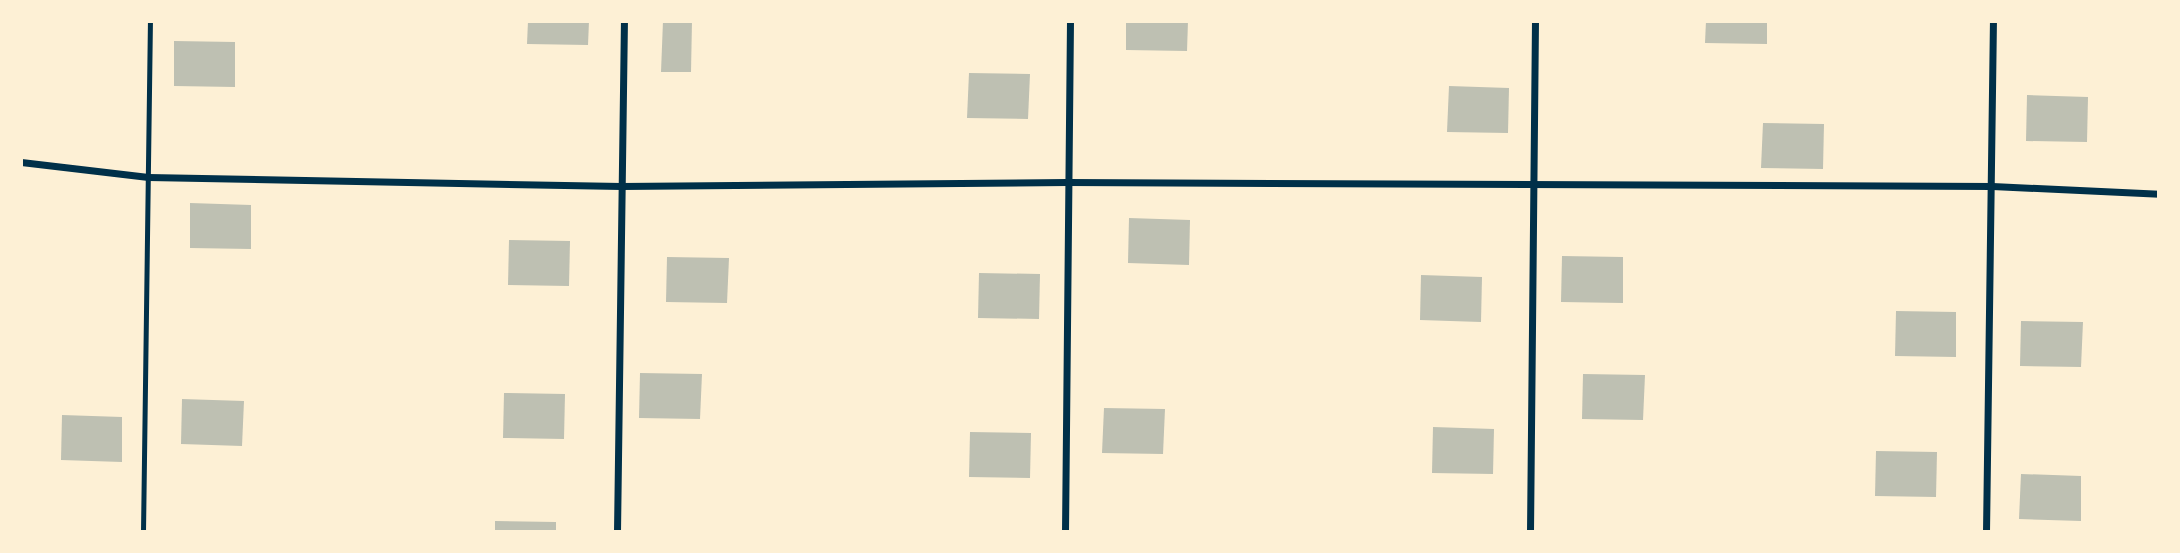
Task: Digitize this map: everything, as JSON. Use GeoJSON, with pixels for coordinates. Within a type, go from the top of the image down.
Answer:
{"type":"FeatureCollection","features":[{"type":"Feature","properties":{"kind":"street"},"geometry":{"type":"LineString","coordinates":[[617,532],[624,21]]}},
{"type":"Feature","properties":{"kind":"street"},"geometry":{"type":"LineString","coordinates":[[1065,532],[1070,21]]}},
{"type":"Feature","properties":{"kind":"street"},"geometry":{"type":"LineString","coordinates":[[1530,532],[1535,21]]}},
{"type":"Feature","properties":{"kind":"street"},"geometry":{"type":"LineString","coordinates":[[1986,532],[1993,21]]}},
{"type":"Feature","properties":{"kind":"street"},"geometry":{"type":"LineString","coordinates":[[21,162],[148,177],[621,186],[1067,182],[1992,186],[2159,194]]}},
{"type":"Feature","properties":{"kind":"lane"},"geometry":{"type":"LineString","coordinates":[[143,532],[150,21]]}},
{"type":"Feature","properties":{"kind":"building"},"geometry":{"type":"Polygon","coordinates":[[[528,21],[589,21],[588,45],[527,44],[528,21]]]}},
{"type":"Feature","properties":{"kind":"building"},"geometry":{"type":"Polygon","coordinates":[[[663,21],[692,21],[691,72],[661,72],[663,21]]]}},
{"type":"Feature","properties":{"kind":"building"},"geometry":{"type":"Polygon","coordinates":[[[1126,21],[1188,21],[1187,51],[1126,50],[1126,21]]]}},
{"type":"Feature","properties":{"kind":"building"},"geometry":{"type":"Polygon","coordinates":[[[1706,21],[1767,21],[1767,44],[1705,43],[1706,21]]]}},
{"type":"Feature","properties":{"kind":"building"},"geometry":{"type":"Polygon","coordinates":[[[174,41],[235,42],[235,87],[174,86],[174,41]]]}},
{"type":"Feature","properties":{"kind":"building"},"geometry":{"type":"Polygon","coordinates":[[[969,73],[1030,74],[1028,119],[967,118],[969,73]]]}},
{"type":"Feature","properties":{"kind":"building"},"geometry":{"type":"Polygon","coordinates":[[[1449,86],[1509,88],[1508,133],[1447,132],[1449,86]]]}},
{"type":"Feature","properties":{"kind":"building"},"geometry":{"type":"Polygon","coordinates":[[[2027,95],[2088,97],[2087,142],[2026,141],[2027,95]]]}},
{"type":"Feature","properties":{"kind":"building"},"geometry":{"type":"Polygon","coordinates":[[[1763,123],[1824,124],[1823,169],[1761,168],[1763,123]]]}},
{"type":"Feature","properties":{"kind":"building"},"geometry":{"type":"Polygon","coordinates":[[[190,203],[251,205],[251,249],[190,248],[190,203]]]}},
{"type":"Feature","properties":{"kind":"building"},"geometry":{"type":"Polygon","coordinates":[[[1129,218],[1190,220],[1189,265],[1128,263],[1129,218]]]}},
{"type":"Feature","properties":{"kind":"building"},"geometry":{"type":"Polygon","coordinates":[[[509,240],[570,241],[569,286],[508,285],[509,240]]]}},
{"type":"Feature","properties":{"kind":"building"},"geometry":{"type":"Polygon","coordinates":[[[1562,256],[1623,257],[1623,303],[1561,302],[1562,256]]]}},
{"type":"Feature","properties":{"kind":"building"},"geometry":{"type":"Polygon","coordinates":[[[667,257],[729,258],[727,303],[666,302],[667,257]]]}},
{"type":"Feature","properties":{"kind":"building"},"geometry":{"type":"Polygon","coordinates":[[[979,273],[1040,274],[1039,319],[978,318],[979,273]]]}},
{"type":"Feature","properties":{"kind":"building"},"geometry":{"type":"Polygon","coordinates":[[[1421,275],[1482,277],[1481,322],[1420,320],[1421,275]]]}},
{"type":"Feature","properties":{"kind":"building"},"geometry":{"type":"Polygon","coordinates":[[[1896,311],[1956,312],[1956,357],[1895,356],[1896,311]]]}},
{"type":"Feature","properties":{"kind":"building"},"geometry":{"type":"Polygon","coordinates":[[[2021,321],[2083,322],[2081,367],[2020,366],[2021,321]]]}},
{"type":"Feature","properties":{"kind":"building"},"geometry":{"type":"Polygon","coordinates":[[[640,373],[702,374],[700,419],[639,418],[640,373]]]}},
{"type":"Feature","properties":{"kind":"building"},"geometry":{"type":"Polygon","coordinates":[[[1583,374],[1645,375],[1643,420],[1582,419],[1583,374]]]}},
{"type":"Feature","properties":{"kind":"building"},"geometry":{"type":"Polygon","coordinates":[[[504,393],[565,394],[564,439],[503,438],[504,393]]]}},
{"type":"Feature","properties":{"kind":"building"},"geometry":{"type":"Polygon","coordinates":[[[182,399],[244,401],[242,446],[181,444],[182,399]]]}},
{"type":"Feature","properties":{"kind":"building"},"geometry":{"type":"Polygon","coordinates":[[[1104,408],[1165,409],[1163,454],[1102,453],[1104,408]]]}},
{"type":"Feature","properties":{"kind":"building"},"geometry":{"type":"Polygon","coordinates":[[[62,415],[122,417],[122,462],[61,460],[62,415]]]}},
{"type":"Feature","properties":{"kind":"building"},"geometry":{"type":"Polygon","coordinates":[[[1433,427],[1494,429],[1493,474],[1432,473],[1433,427]]]}},
{"type":"Feature","properties":{"kind":"building"},"geometry":{"type":"Polygon","coordinates":[[[970,432],[1031,433],[1030,478],[969,477],[970,432]]]}},
{"type":"Feature","properties":{"kind":"building"},"geometry":{"type":"Polygon","coordinates":[[[1876,451],[1937,452],[1936,497],[1875,496],[1876,451]]]}},
{"type":"Feature","properties":{"kind":"building"},"geometry":{"type":"Polygon","coordinates":[[[2021,474],[2081,476],[2081,521],[2019,519],[2021,474]]]}},
{"type":"Feature","properties":{"kind":"building"},"geometry":{"type":"Polygon","coordinates":[[[495,521],[556,522],[556,532],[495,532],[495,521]]]}}]}
